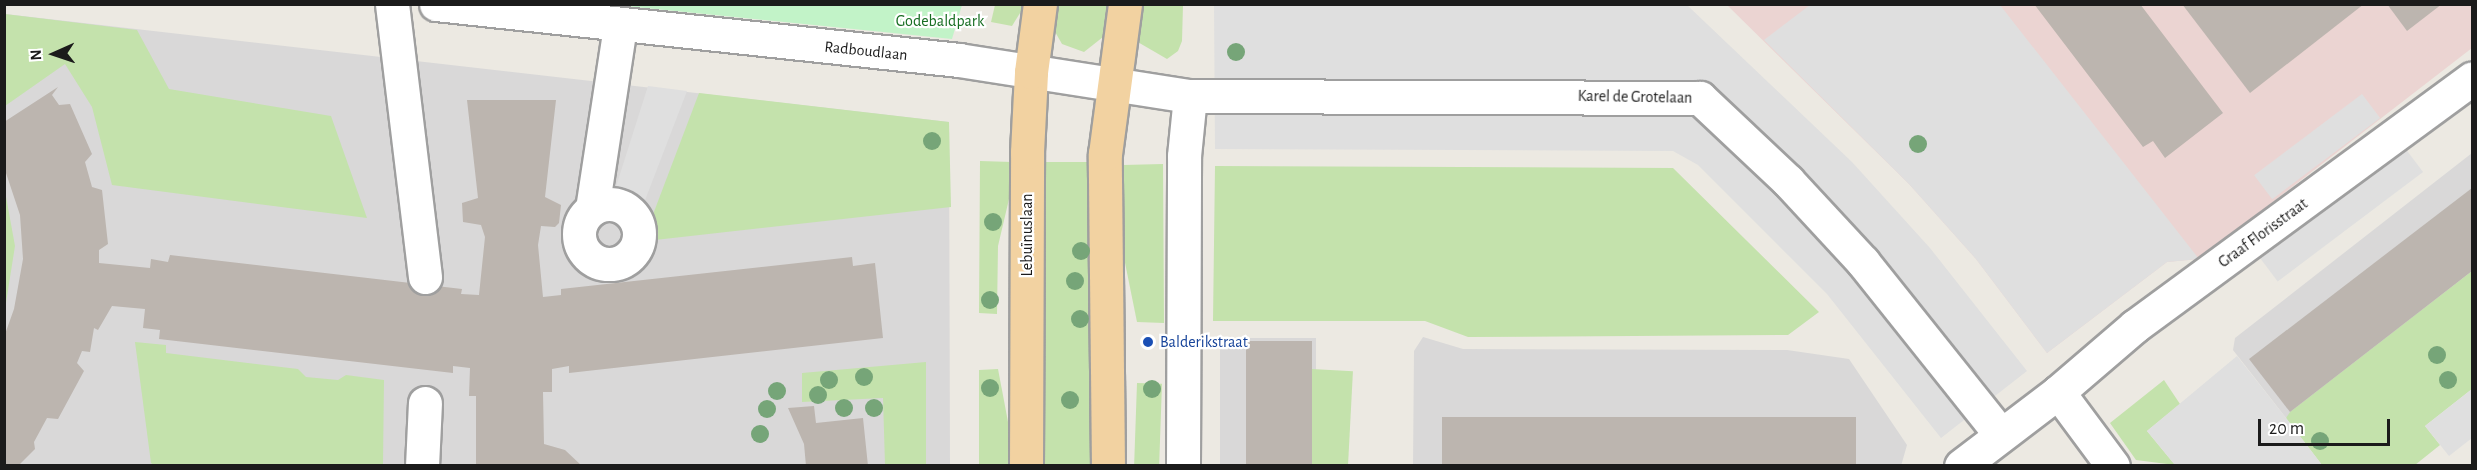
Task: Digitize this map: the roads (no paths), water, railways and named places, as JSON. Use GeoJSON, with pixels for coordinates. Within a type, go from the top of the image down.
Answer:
{"type":"FeatureCollection","features":[{"type":"Feature","properties":{"kind":"main road","name":"Lebuïnuslaan"},"geometry":{"type":"LineString","coordinates":[[1026,465],[1027,152],[1030,72],[1040,4]]}},
{"type":"Feature","properties":{"kind":"main road"},"geometry":{"type":"LineString","coordinates":[[1108,465],[1105,154],[1111,86],[1125,4]]}},
{"type":"Feature","properties":{"kind":"street"},"geometry":{"type":"LineString","coordinates":[[392,4],[425,277]]}},
{"type":"Feature","properties":{"kind":"street","name":"Radboudlaan"},"geometry":{"type":"LineString","coordinates":[[436,4],[620,26],[959,60],[1111,86]]}},
{"type":"Feature","properties":{"kind":"street"},"geometry":{"type":"LineString","coordinates":[[592,209],[620,26]]}},
{"type":"Feature","properties":{"kind":"street","name":"Graaf Florisstraat"},"geometry":{"type":"LineString","coordinates":[[1961,465],[2058,392],[2135,326],[2472,78]]}},
{"type":"Feature","properties":{"kind":"street"},"geometry":{"type":"LineString","coordinates":[[1111,86],[1190,96],[1184,156],[1183,465]]}},
{"type":"Feature","properties":{"kind":"street","name":"Karel de Grotelaan"},"geometry":{"type":"LineString","coordinates":[[1190,96],[1700,98],[1788,181],[1863,262],[2001,435]]}},
{"type":"Feature","properties":{"kind":"street"},"geometry":{"type":"LineString","coordinates":[[2058,392],[2113,465]]}},
{"type":"Feature","properties":{"kind":"street"},"geometry":{"type":"LineString","coordinates":[[422,465],[425,403]]}},
{"type":"Feature","properties":{"kind":"place","name":"Balderikstraat"},"geometry":{"type":"Point","coordinates":[1148,342]}},
{"type":"Feature","properties":{"kind":"park label","name":"Godebaldpark"},"geometry":{"type":"Point","coordinates":[940,21]}}]}
